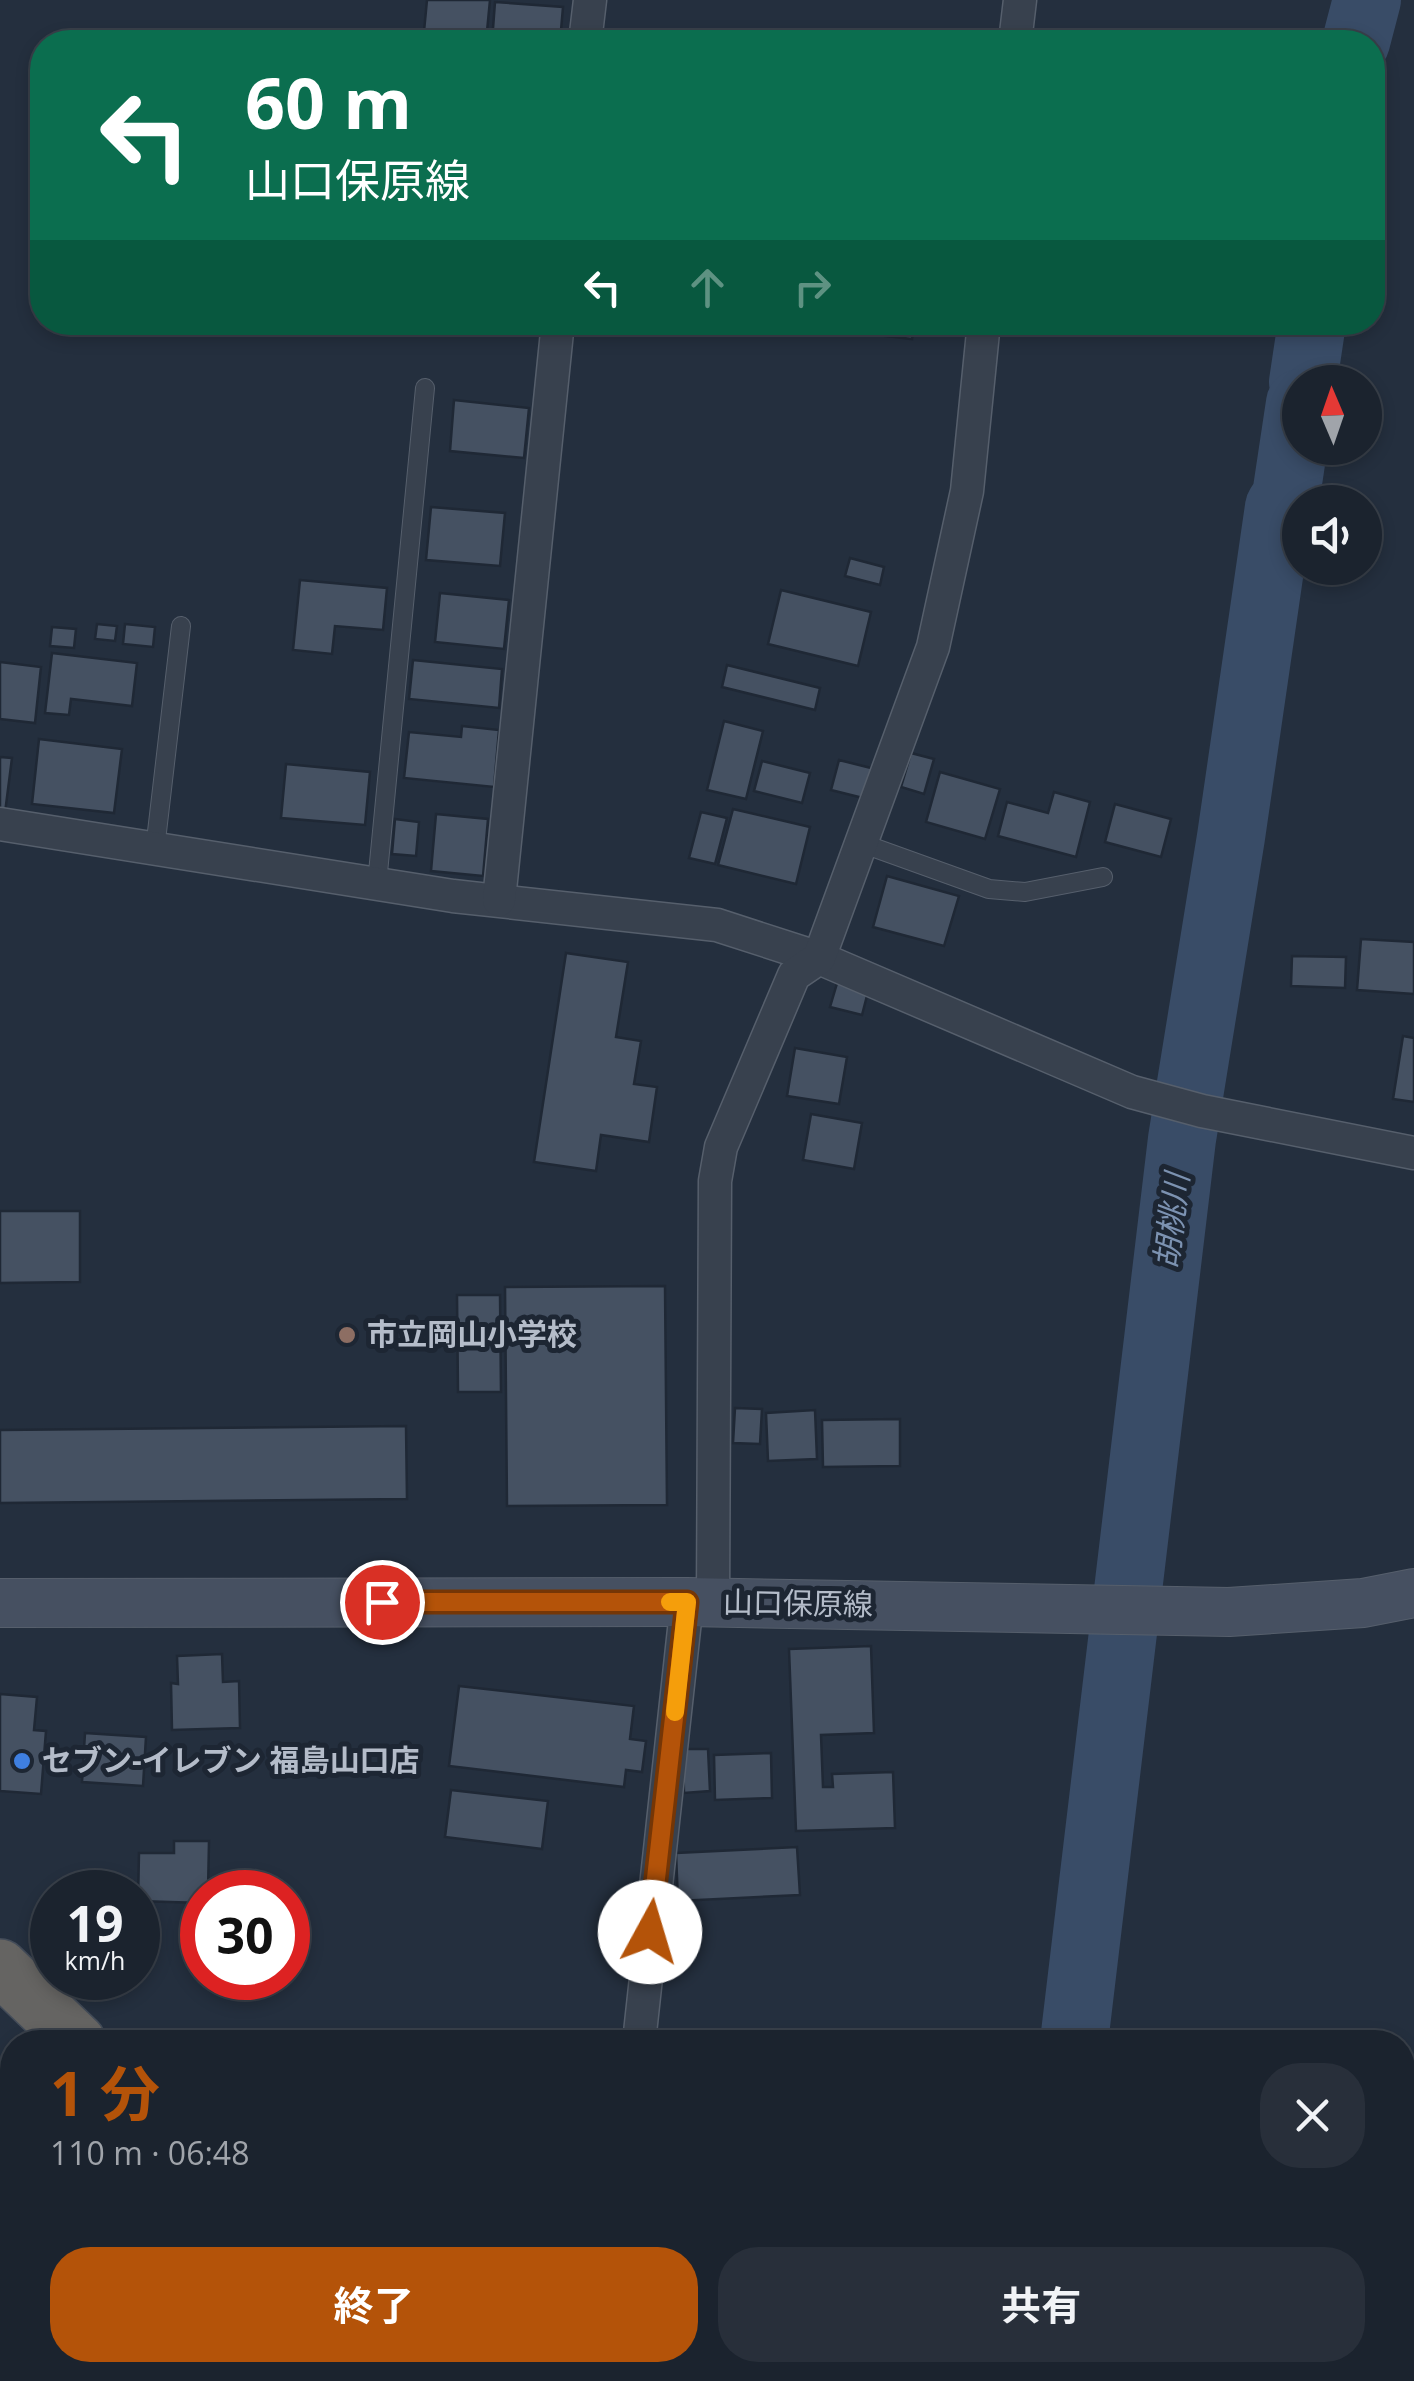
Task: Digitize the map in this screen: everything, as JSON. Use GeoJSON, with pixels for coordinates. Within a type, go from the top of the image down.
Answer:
{"type":"FeatureCollection","features":[{"type":"Feature","properties":{"kind":"highway"},"geometry":{"type":"LineString","coordinates":[[0,1967],[66,2030]]}},
{"type":"Feature","properties":{"kind":"main road","name":"山口保原線"},"geometry":{"type":"LineString","coordinates":[[0,1603],[700,1602],[1229,1612],[1363,1602],[1414,1594]]}},
{"type":"Feature","properties":{"kind":"street"},"geometry":{"type":"LineString","coordinates":[[586,30],[590,0]]}},
{"type":"Feature","properties":{"kind":"street"},"geometry":{"type":"LineString","coordinates":[[1016,30],[1020,0]]}},
{"type":"Feature","properties":{"kind":"street"},"geometry":{"type":"LineString","coordinates":[[499,900],[557,335]]}},
{"type":"Feature","properties":{"kind":"street"},"geometry":{"type":"LineString","coordinates":[[640,2030],[700,1602],[715,1181],[721,1148],[785,993],[794,976],[819,958],[933,647],[967,491],[983,335]]}},
{"type":"Feature","properties":{"kind":"street"},"geometry":{"type":"LineString","coordinates":[[0,824],[377,883],[718,925],[819,958],[1132,1092],[1202,1111],[1414,1154]]}},
{"type":"Feature","properties":{"kind":"lane"},"geometry":{"type":"LineString","coordinates":[[377,883],[424,388]]}},
{"type":"Feature","properties":{"kind":"lane"},"geometry":{"type":"LineString","coordinates":[[155,849],[181,626]]}},
{"type":"Feature","properties":{"kind":"lane"},"geometry":{"type":"LineString","coordinates":[[861,843],[989,889],[1025,892],[1103,877]]}},
{"type":"Feature","properties":{"kind":"building"},"geometry":{"type":"Polygon","coordinates":[[[427,0],[490,0],[487,30],[424,30],[427,0]]]}},
{"type":"Feature","properties":{"kind":"building"},"geometry":{"type":"Polygon","coordinates":[[[495,2],[563,7],[561,30],[493,30],[495,2]]]}},
{"type":"Feature","properties":{"kind":"building"},"geometry":{"type":"Polygon","coordinates":[[[877,335],[912,335],[912,339],[877,335]]]}},
{"type":"Feature","properties":{"kind":"building"},"geometry":{"type":"Polygon","coordinates":[[[454,400],[529,408],[524,458],[450,451],[454,400]]]}},
{"type":"Feature","properties":{"kind":"building"},"geometry":{"type":"Polygon","coordinates":[[[431,507],[505,513],[500,566],[426,560],[431,507]]]}},
{"type":"Feature","properties":{"kind":"building"},"geometry":{"type":"Polygon","coordinates":[[[850,558],[884,567],[880,585],[845,576],[850,558]]]}},
{"type":"Feature","properties":{"kind":"building"},"geometry":{"type":"Polygon","coordinates":[[[300,580],[387,588],[383,630],[335,626],[332,654],[293,650],[300,580]]]}},
{"type":"Feature","properties":{"kind":"building"},"geometry":{"type":"Polygon","coordinates":[[[781,590],[871,612],[858,666],[768,644],[781,590]]]}},
{"type":"Feature","properties":{"kind":"building"},"geometry":{"type":"Polygon","coordinates":[[[440,593],[509,600],[504,649],[435,642],[440,593]]]}},
{"type":"Feature","properties":{"kind":"building"},"geometry":{"type":"Polygon","coordinates":[[[97,624],[117,626],[115,641],[95,639],[97,624]]]}},
{"type":"Feature","properties":{"kind":"building"},"geometry":{"type":"Polygon","coordinates":[[[125,624],[155,627],[153,647],[123,644],[125,624]]]}},
{"type":"Feature","properties":{"kind":"building"},"geometry":{"type":"Polygon","coordinates":[[[52,627],[76,629],[74,648],[50,646],[52,627]]]}},
{"type":"Feature","properties":{"kind":"building"},"geometry":{"type":"Polygon","coordinates":[[[52,653],[137,663],[132,706],[71,699],[69,715],[45,713],[52,653]]]}},
{"type":"Feature","properties":{"kind":"building"},"geometry":{"type":"Polygon","coordinates":[[[413,660],[502,669],[499,708],[409,699],[413,660]]]}},
{"type":"Feature","properties":{"kind":"building"},"geometry":{"type":"Polygon","coordinates":[[[0,662],[41,667],[35,723],[0,719],[0,662]]]}},
{"type":"Feature","properties":{"kind":"building"},"geometry":{"type":"Polygon","coordinates":[[[727,665],[820,688],[815,710],[722,687],[727,665]]]}},
{"type":"Feature","properties":{"kind":"building"},"geometry":{"type":"Polygon","coordinates":[[[724,721],[763,731],[746,799],[707,790],[724,721]]]}},
{"type":"Feature","properties":{"kind":"building"},"geometry":{"type":"Polygon","coordinates":[[[462,726],[499,730],[494,787],[404,778],[409,732],[461,737],[462,726]]]}},
{"type":"Feature","properties":{"kind":"building"},"geometry":{"type":"Polygon","coordinates":[[[39,739],[122,749],[114,813],[32,804],[39,739]]]}},
{"type":"Feature","properties":{"kind":"building"},"geometry":{"type":"Polygon","coordinates":[[[911,753],[934,759],[924,794],[901,787],[911,753]]]}},
{"type":"Feature","properties":{"kind":"building"},"geometry":{"type":"Polygon","coordinates":[[[0,757],[12,758],[5,813],[0,812],[0,757]]]}},
{"type":"Feature","properties":{"kind":"building"},"geometry":{"type":"Polygon","coordinates":[[[839,760],[875,769],[867,799],[831,790],[839,760]]]}},
{"type":"Feature","properties":{"kind":"building"},"geometry":{"type":"Polygon","coordinates":[[[762,761],[810,773],[802,803],[754,791],[762,761]]]}},
{"type":"Feature","properties":{"kind":"building"},"geometry":{"type":"Polygon","coordinates":[[[286,764],[370,772],[365,825],[281,818],[286,764]]]}},
{"type":"Feature","properties":{"kind":"building"},"geometry":{"type":"Polygon","coordinates":[[[940,772],[1000,789],[985,839],[926,822],[940,772]]]}},
{"type":"Feature","properties":{"kind":"building"},"geometry":{"type":"Polygon","coordinates":[[[1054,792],[1090,802],[1076,857],[998,836],[1007,802],[1048,813],[1054,792]]]}},
{"type":"Feature","properties":{"kind":"building"},"geometry":{"type":"Polygon","coordinates":[[[1115,804],[1171,819],[1161,857],[1105,842],[1115,804]]]}},
{"type":"Feature","properties":{"kind":"building"},"geometry":{"type":"Polygon","coordinates":[[[733,809],[810,827],[796,884],[718,865],[733,809]]]}},
{"type":"Feature","properties":{"kind":"building"},"geometry":{"type":"Polygon","coordinates":[[[701,812],[727,818],[715,864],[689,858],[701,812]]]}},
{"type":"Feature","properties":{"kind":"building"},"geometry":{"type":"Polygon","coordinates":[[[436,814],[488,819],[483,876],[431,871],[436,814]]]}},
{"type":"Feature","properties":{"kind":"building"},"geometry":{"type":"Polygon","coordinates":[[[395,819],[419,822],[416,856],[392,854],[395,819]]]}},
{"type":"Feature","properties":{"kind":"building"},"geometry":{"type":"Polygon","coordinates":[[[887,876],[959,896],[944,946],[873,927],[887,876]]]}},
{"type":"Feature","properties":{"kind":"building"},"geometry":{"type":"Polygon","coordinates":[[[1361,939],[1414,942],[1414,994],[1357,990],[1361,939]]]}},
{"type":"Feature","properties":{"kind":"building"},"geometry":{"type":"Polygon","coordinates":[[[566,953],[628,962],[616,1037],[641,1041],[634,1084],[657,1087],[649,1142],[601,1135],[596,1171],[534,1162],[566,953]]]}},
{"type":"Feature","properties":{"kind":"building"},"geometry":{"type":"Polygon","coordinates":[[[1292,956],[1346,957],[1345,988],[1291,986],[1292,956]]]}},
{"type":"Feature","properties":{"kind":"building"},"geometry":{"type":"Polygon","coordinates":[[[838,980],[869,988],[862,1015],[830,1007],[838,980]]]}},
{"type":"Feature","properties":{"kind":"building"},"geometry":{"type":"Polygon","coordinates":[[[1403,1036],[1414,1038],[1414,1102],[1393,1099],[1403,1036]]]}},
{"type":"Feature","properties":{"kind":"building"},"geometry":{"type":"Polygon","coordinates":[[[795,1048],[847,1057],[839,1104],[787,1096],[795,1048]]]}},
{"type":"Feature","properties":{"kind":"building"},"geometry":{"type":"Polygon","coordinates":[[[811,1114],[862,1123],[854,1169],[803,1160],[811,1114]]]}},
{"type":"Feature","properties":{"kind":"building"},"geometry":{"type":"Polygon","coordinates":[[[0,1211],[80,1211],[80,1282],[0,1283],[0,1211]]]}},
{"type":"Feature","properties":{"kind":"building"},"geometry":{"type":"Polygon","coordinates":[[[665,1286],[667,1505],[507,1506],[505,1287],[665,1286]]]}},
{"type":"Feature","properties":{"kind":"building"},"geometry":{"type":"Polygon","coordinates":[[[457,1295],[500,1295],[501,1392],[458,1392],[457,1295]]]}},
{"type":"Feature","properties":{"kind":"building"},"geometry":{"type":"Polygon","coordinates":[[[735,1408],[762,1409],[760,1444],[733,1443],[735,1408]]]}},
{"type":"Feature","properties":{"kind":"building"},"geometry":{"type":"Polygon","coordinates":[[[815,1410],[817,1459],[768,1461],[766,1413],[815,1410]]]}},
{"type":"Feature","properties":{"kind":"building"},"geometry":{"type":"Polygon","coordinates":[[[900,1419],[900,1466],[823,1467],[822,1420],[900,1419]]]}},
{"type":"Feature","properties":{"kind":"building"},"geometry":{"type":"Polygon","coordinates":[[[406,1426],[407,1499],[0,1503],[0,1430],[406,1426]]]}},
{"type":"Feature","properties":{"kind":"building"},"geometry":{"type":"Polygon","coordinates":[[[871,1646],[874,1733],[821,1735],[823,1787],[833,1787],[832,1774],[893,1772],[895,1828],[796,1831],[789,1649],[871,1646]]]}},
{"type":"Feature","properties":{"kind":"building"},"geometry":{"type":"Polygon","coordinates":[[[222,1654],[223,1682],[239,1681],[240,1728],[172,1730],[171,1683],[178,1684],[177,1656],[222,1654]]]}},
{"type":"Feature","properties":{"kind":"building"},"geometry":{"type":"Polygon","coordinates":[[[459,1686],[634,1706],[630,1739],[646,1741],[642,1772],[626,1770],[624,1787],[449,1766],[459,1686]]]}},
{"type":"Feature","properties":{"kind":"building","name":"セブン-イレブン 福島山口店"},"geometry":{"type":"Polygon","coordinates":[[[0,1694],[37,1697],[34,1730],[46,1731],[41,1794],[0,1791],[0,1694]]]}},
{"type":"Feature","properties":{"kind":"building"},"geometry":{"type":"Polygon","coordinates":[[[85,1733],[146,1737],[143,1786],[82,1782],[85,1733]]]}},
{"type":"Feature","properties":{"kind":"building"},"geometry":{"type":"Polygon","coordinates":[[[683,1749],[708,1749],[710,1791],[684,1793],[683,1749]]]}},
{"type":"Feature","properties":{"kind":"building"},"geometry":{"type":"Polygon","coordinates":[[[771,1753],[772,1798],[715,1800],[714,1755],[771,1753]]]}},
{"type":"Feature","properties":{"kind":"building"},"geometry":{"type":"Polygon","coordinates":[[[451,1790],[548,1801],[542,1849],[445,1837],[451,1790]]]}},
{"type":"Feature","properties":{"kind":"building"},"geometry":{"type":"Polygon","coordinates":[[[174,1841],[209,1841],[208,1870],[180,1870],[180,1902],[160,1902],[160,1870],[139,1870],[139,1853],[174,1853],[174,1841]]]}},
{"type":"Feature","properties":{"kind":"building"},"geometry":{"type":"Polygon","coordinates":[[[797,1847],[800,1895],[678,1901],[676,1853],[797,1847]]]}},
{"type":"Feature","properties":{"kind":"waterway","name":"胡桃川"},"geometry":{"type":"LineString","coordinates":[[1359,30],[1367,0]]}},
{"type":"Feature","properties":{"kind":"waterway","name":"胡桃川"},"geometry":{"type":"LineString","coordinates":[[1306,365],[1310,335]]}},
{"type":"Feature","properties":{"kind":"waterway","name":"胡桃川"},"geometry":{"type":"LineString","coordinates":[[1075,2030],[1182,1139],[1279,507],[1286,496],[1291,465]]}},
{"type":"Feature","properties":{"kind":"slow traffic"},"geometry":{"type":"LineString","coordinates":[[670,1602],[687,1602],[675,1712]]}},
{"type":"Feature","properties":{"kind":"place","name":"市立岡山小学校"},"geometry":{"type":"Point","coordinates":[347,1335]}},
{"type":"Feature","properties":{"kind":"place","name":"セブン-イレブン 福島山口店"},"geometry":{"type":"Point","coordinates":[22,1761]}},
{"type":"Feature","properties":{"kind":"route"},"geometry":{"type":"LineString","coordinates":[[382,1602],[687,1602],[650,1932]]}}]}
